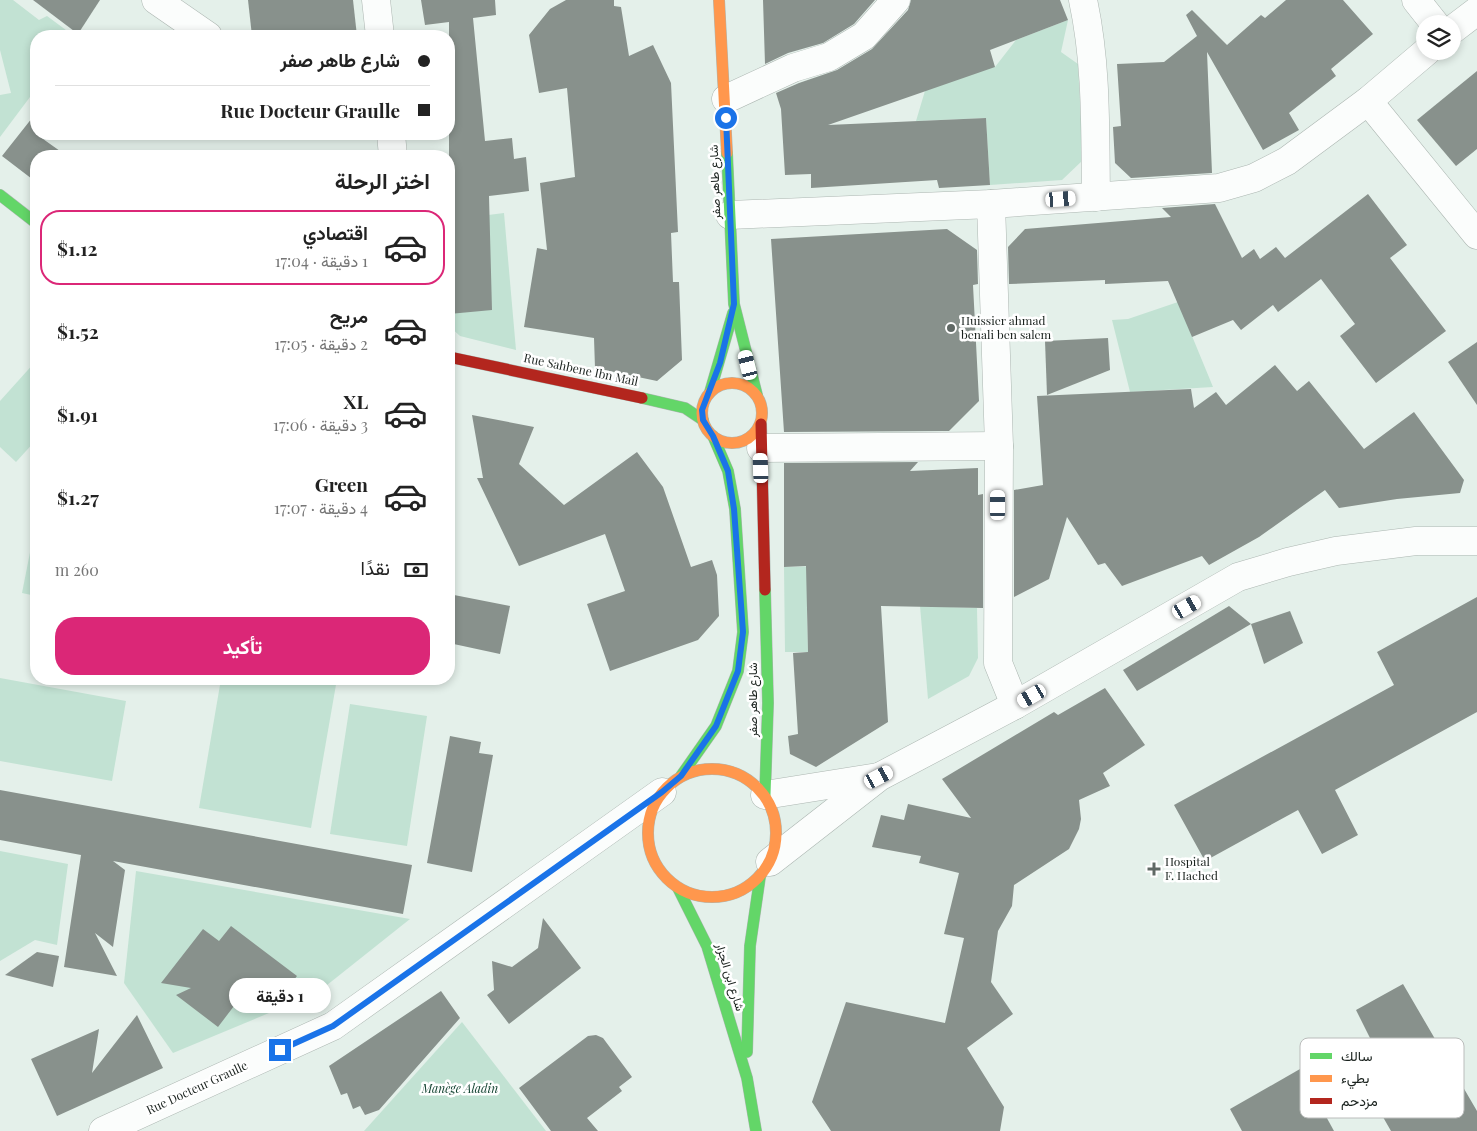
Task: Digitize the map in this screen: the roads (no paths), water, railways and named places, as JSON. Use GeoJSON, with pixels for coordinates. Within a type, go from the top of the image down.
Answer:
{"type":"FeatureCollection","features":[{"type":"Feature","properties":{"kind":"main road","name":"شارع طاهر صفر"},"geometry":{"type":"LineString","coordinates":[[719,0],[726,99],[734,304],[757,395]]}},
{"type":"Feature","properties":{"kind":"main road"},"geometry":{"type":"LineString","coordinates":[[0,195],[30,218]]}},
{"type":"Feature","properties":{"kind":"main road","name":"شارع طاهر صفر"},"geometry":{"type":"LineString","coordinates":[[710,392],[728,334],[734,304]]}},
{"type":"Feature","properties":{"kind":"main road","name":"Rue Sahbene Ibn Mail"},"geometry":{"type":"LineString","coordinates":[[455,358],[585,384],[676,405],[694,412],[703,420]]}},
{"type":"Feature","properties":{"kind":"main road"},"geometry":{"type":"LineString","coordinates":[[729,382],[740,383],[750,388],[757,395],[763,414],[761,436],[730,443],[713,436],[703,420],[702,410],[710,392],[719,385],[729,382]]}},
{"type":"Feature","properties":{"kind":"main road","name":"شارع طاهر صفر"},"geometry":{"type":"LineString","coordinates":[[671,784],[716,726],[738,671],[743,632],[734,509],[728,471],[713,436]]}},
{"type":"Feature","properties":{"kind":"main road","name":"شارع طاهر صفر"},"geometry":{"type":"LineString","coordinates":[[761,436],[768,703],[765,795]]}},
{"type":"Feature","properties":{"kind":"main road"},"geometry":{"type":"LineString","coordinates":[[717,768],[744,777],[765,795],[773,811],[777,828],[776,846],[765,870],[742,891],[721,897],[698,896],[678,888],[664,876],[654,861],[649,843],[648,825],[653,808],[671,784],[698,770],[717,768]]}},
{"type":"Feature","properties":{"kind":"main road","name":"شارع ابن الجزار"},"geometry":{"type":"LineString","coordinates":[[747,1078],[750,946],[765,870]]}},
{"type":"Feature","properties":{"kind":"main road","name":"شارع ابن الجزار"},"geometry":{"type":"LineString","coordinates":[[678,888],[707,946],[747,1078],[756,1131]]}},
{"type":"Feature","properties":{"kind":"street"},"geometry":{"type":"LineString","coordinates":[[156,0],[199,30]]}},
{"type":"Feature","properties":{"kind":"street"},"geometry":{"type":"LineString","coordinates":[[376,0],[379,30]]}},
{"type":"Feature","properties":{"kind":"street"},"geometry":{"type":"LineString","coordinates":[[726,99],[793,68],[829,57],[864,36],[896,0]]}},
{"type":"Feature","properties":{"kind":"street"},"geometry":{"type":"LineString","coordinates":[[1083,0],[1091,37],[1094,74],[1096,196]]}},
{"type":"Feature","properties":{"kind":"street"},"geometry":{"type":"LineString","coordinates":[[1416,0],[1428,15]]}},
{"type":"Feature","properties":{"kind":"street"},"geometry":{"type":"LineString","coordinates":[[1461,23],[1477,10]]}},
{"type":"Feature","properties":{"kind":"street"},"geometry":{"type":"LineString","coordinates":[[730,215],[991,204],[1219,188],[1254,178],[1287,161],[1368,101],[1416,60]]}},
{"type":"Feature","properties":{"kind":"street"},"geometry":{"type":"LineString","coordinates":[[1368,101],[1477,234]]}},
{"type":"Feature","properties":{"kind":"street"},"geometry":{"type":"LineString","coordinates":[[991,204],[998,446],[998,663],[1015,705]]}},
{"type":"Feature","properties":{"kind":"street"},"geometry":{"type":"LineString","coordinates":[[761,436],[998,446]]}},
{"type":"Feature","properties":{"kind":"street"},"geometry":{"type":"LineString","coordinates":[[765,870],[879,777],[1015,705],[1238,577],[1288,562],[1336,551],[1416,541],[1477,541]]}},
{"type":"Feature","properties":{"kind":"street"},"geometry":{"type":"LineString","coordinates":[[765,795],[879,777]]}},
{"type":"Feature","properties":{"kind":"street","name":"Rue Docteur Graulle"},"geometry":{"type":"LineString","coordinates":[[103,1131],[333,1026],[671,784]]}},
{"type":"Feature","properties":{"kind":"place","name":"Huissier ahmad benali ben salem"},"geometry":{"type":"Point","coordinates":[951,328]}},
{"type":"Feature","properties":{"kind":"place","name":"Hospital F. Hached"},"geometry":{"type":"Point","coordinates":[1154,869]}},
{"type":"Feature","properties":{"kind":"park label","name":"Manège Aladin"},"geometry":{"type":"Point","coordinates":[460,1089]}}]}
